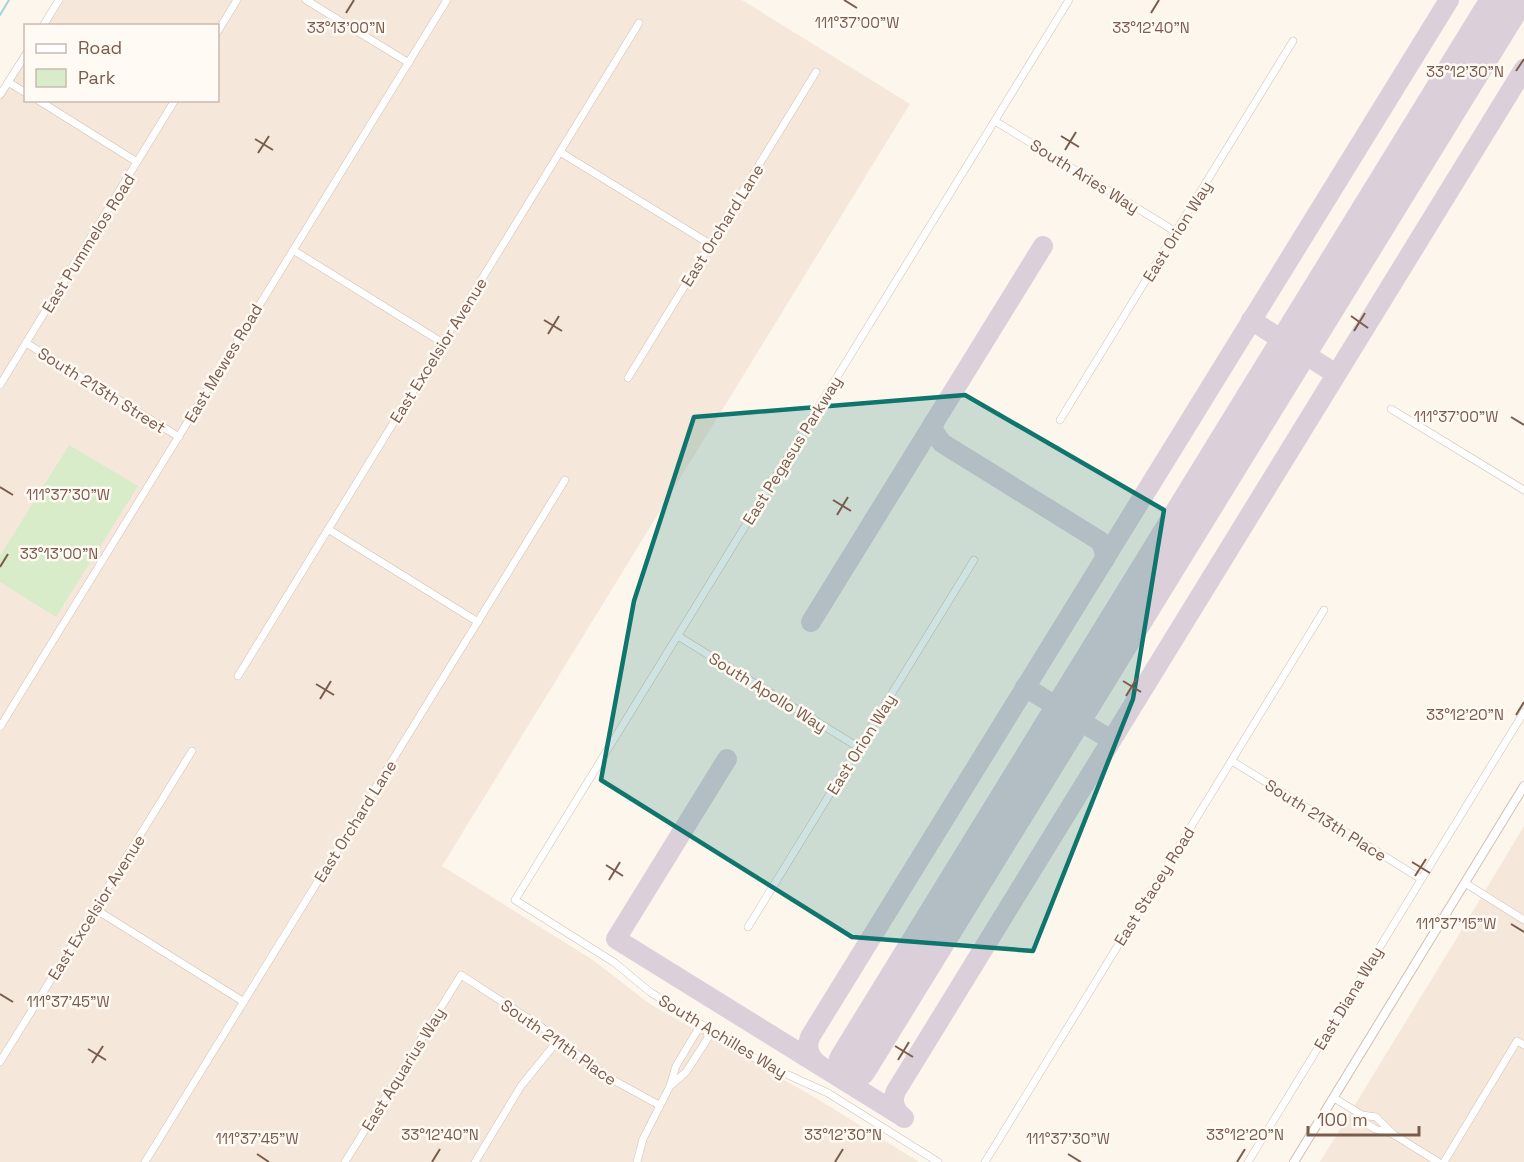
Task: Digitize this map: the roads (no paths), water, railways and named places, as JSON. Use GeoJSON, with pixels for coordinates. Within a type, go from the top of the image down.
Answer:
{"type":"FeatureCollection","features":[{"type":"Feature","properties":{"kind":"street"},"geometry":{"type":"LineString","coordinates":[[44,24],[59,0]]}},
{"type":"Feature","properties":{"kind":"street"},"geometry":{"type":"LineString","coordinates":[[219,30],[237,0]]}},
{"type":"Feature","properties":{"kind":"street"},"geometry":{"type":"LineString","coordinates":[[306,0],[409,63]]}},
{"type":"Feature","properties":{"kind":"street","name":"East Mewes Road"},"geometry":{"type":"LineString","coordinates":[[0,727],[447,0]]}},
{"type":"Feature","properties":{"kind":"street","name":"East Pegasus Parkway"},"geometry":{"type":"LineString","coordinates":[[515,900],[1069,0]]}},
{"type":"Feature","properties":{"kind":"street","name":"East Excelsior Avenue"},"geometry":{"type":"LineString","coordinates":[[238,676],[639,23]]}},
{"type":"Feature","properties":{"kind":"street","name":"East Orion Way"},"geometry":{"type":"LineString","coordinates":[[1060,420],[1293,41]]}},
{"type":"Feature","properties":{"kind":"street"},"geometry":{"type":"LineString","coordinates":[[0,95],[24,57]]}},
{"type":"Feature","properties":{"kind":"street","name":"East Orchard Lane"},"geometry":{"type":"LineString","coordinates":[[628,378],[816,72]]}},
{"type":"Feature","properties":{"kind":"street"},"geometry":{"type":"LineString","coordinates":[[8,82],[24,92]]}},
{"type":"Feature","properties":{"kind":"street"},"geometry":{"type":"LineString","coordinates":[[41,102],[137,162]]}},
{"type":"Feature","properties":{"kind":"street","name":"East Pummelos Road"},"geometry":{"type":"LineString","coordinates":[[0,385],[174,102]]}},
{"type":"Feature","properties":{"kind":"street","name":"South Aries Way"},"geometry":{"type":"LineString","coordinates":[[994,121],[1176,232]]}},
{"type":"Feature","properties":{"kind":"street"},"geometry":{"type":"LineString","coordinates":[[560,152],[710,244]]}},
{"type":"Feature","properties":{"kind":"street"},"geometry":{"type":"LineString","coordinates":[[292,250],[443,343]]}},
{"type":"Feature","properties":{"kind":"street","name":"South 213th Street"},"geometry":{"type":"LineString","coordinates":[[26,343],[178,437]]}},
{"type":"Feature","properties":{"kind":"street"},"geometry":{"type":"LineString","coordinates":[[1391,409],[1524,490]]}},
{"type":"Feature","properties":{"kind":"street","name":"East Orchard Lane"},"geometry":{"type":"LineString","coordinates":[[146,1162],[565,480]]}},
{"type":"Feature","properties":{"kind":"street"},"geometry":{"type":"LineString","coordinates":[[328,529],[478,622]]}},
{"type":"Feature","properties":{"kind":"street","name":"East Orion Way"},"geometry":{"type":"LineString","coordinates":[[748,927],[974,560]]}},
{"type":"Feature","properties":{"kind":"street","name":"East Stacey Road"},"geometry":{"type":"LineString","coordinates":[[985,1162],[1324,610]]}},
{"type":"Feature","properties":{"kind":"street","name":"South Apollo Way"},"geometry":{"type":"LineString","coordinates":[[678,636],[858,747]]}},
{"type":"Feature","properties":{"kind":"street","name":"East Diana Way"},"geometry":{"type":"LineString","coordinates":[[1248,1162],[1524,712]]}},
{"type":"Feature","properties":{"kind":"street","name":"East Excelsior Avenue"},"geometry":{"type":"LineString","coordinates":[[0,1062],[192,751]]}},
{"type":"Feature","properties":{"kind":"street","name":"South 213th Place"},"geometry":{"type":"LineString","coordinates":[[1232,761],[1421,879]]}},
{"type":"Feature","properties":{"kind":"street"},"geometry":{"type":"LineString","coordinates":[[1294,1162],[1524,786]]}},
{"type":"Feature","properties":{"kind":"street"},"geometry":{"type":"LineString","coordinates":[[1465,883],[1524,920]]}},
{"type":"Feature","properties":{"kind":"street","name":"South Achilles Way"},"geometry":{"type":"LineString","coordinates":[[515,900],[608,957],[650,992],[707,1028],[776,1070],[828,1093],[938,1162]]}},
{"type":"Feature","properties":{"kind":"street"},"geometry":{"type":"LineString","coordinates":[[94,909],[244,1002]]}},
{"type":"Feature","properties":{"kind":"street","name":"South 211th Place"},"geometry":{"type":"LineString","coordinates":[[461,975],[559,1039],[606,1076],[659,1105]]}},
{"type":"Feature","properties":{"kind":"street","name":"East Aquarius Way"},"geometry":{"type":"LineString","coordinates":[[345,1162],[461,975]]}},
{"type":"Feature","properties":{"kind":"street"},"geometry":{"type":"LineString","coordinates":[[637,1162],[643,1140],[670,1086],[676,1066],[697,1031],[707,1028],[708,1038],[686,1072],[670,1086]]}},
{"type":"Feature","properties":{"kind":"street"},"geometry":{"type":"LineString","coordinates":[[475,1162],[521,1086],[559,1039]]}},
{"type":"Feature","properties":{"kind":"street"},"geometry":{"type":"LineString","coordinates":[[1444,1162],[1521,1043]]}},
{"type":"Feature","properties":{"kind":"street"},"geometry":{"type":"LineString","coordinates":[[1334,1098],[1362,1116],[1372,1116],[1393,1134],[1438,1162]]}},
{"type":"Feature","properties":{"kind":"street"},"geometry":{"type":"LineString","coordinates":[[1362,1116],[1364,1122],[1375,1129],[1393,1134]]}},
{"type":"Feature","properties":{"kind":"street"},"geometry":{"type":"LineString","coordinates":[[1375,1129],[1380,1121]]}},
{"type":"Feature","properties":{"kind":"waterway"},"geometry":{"type":"LineString","coordinates":[[0,15],[9,0]]}}]}
